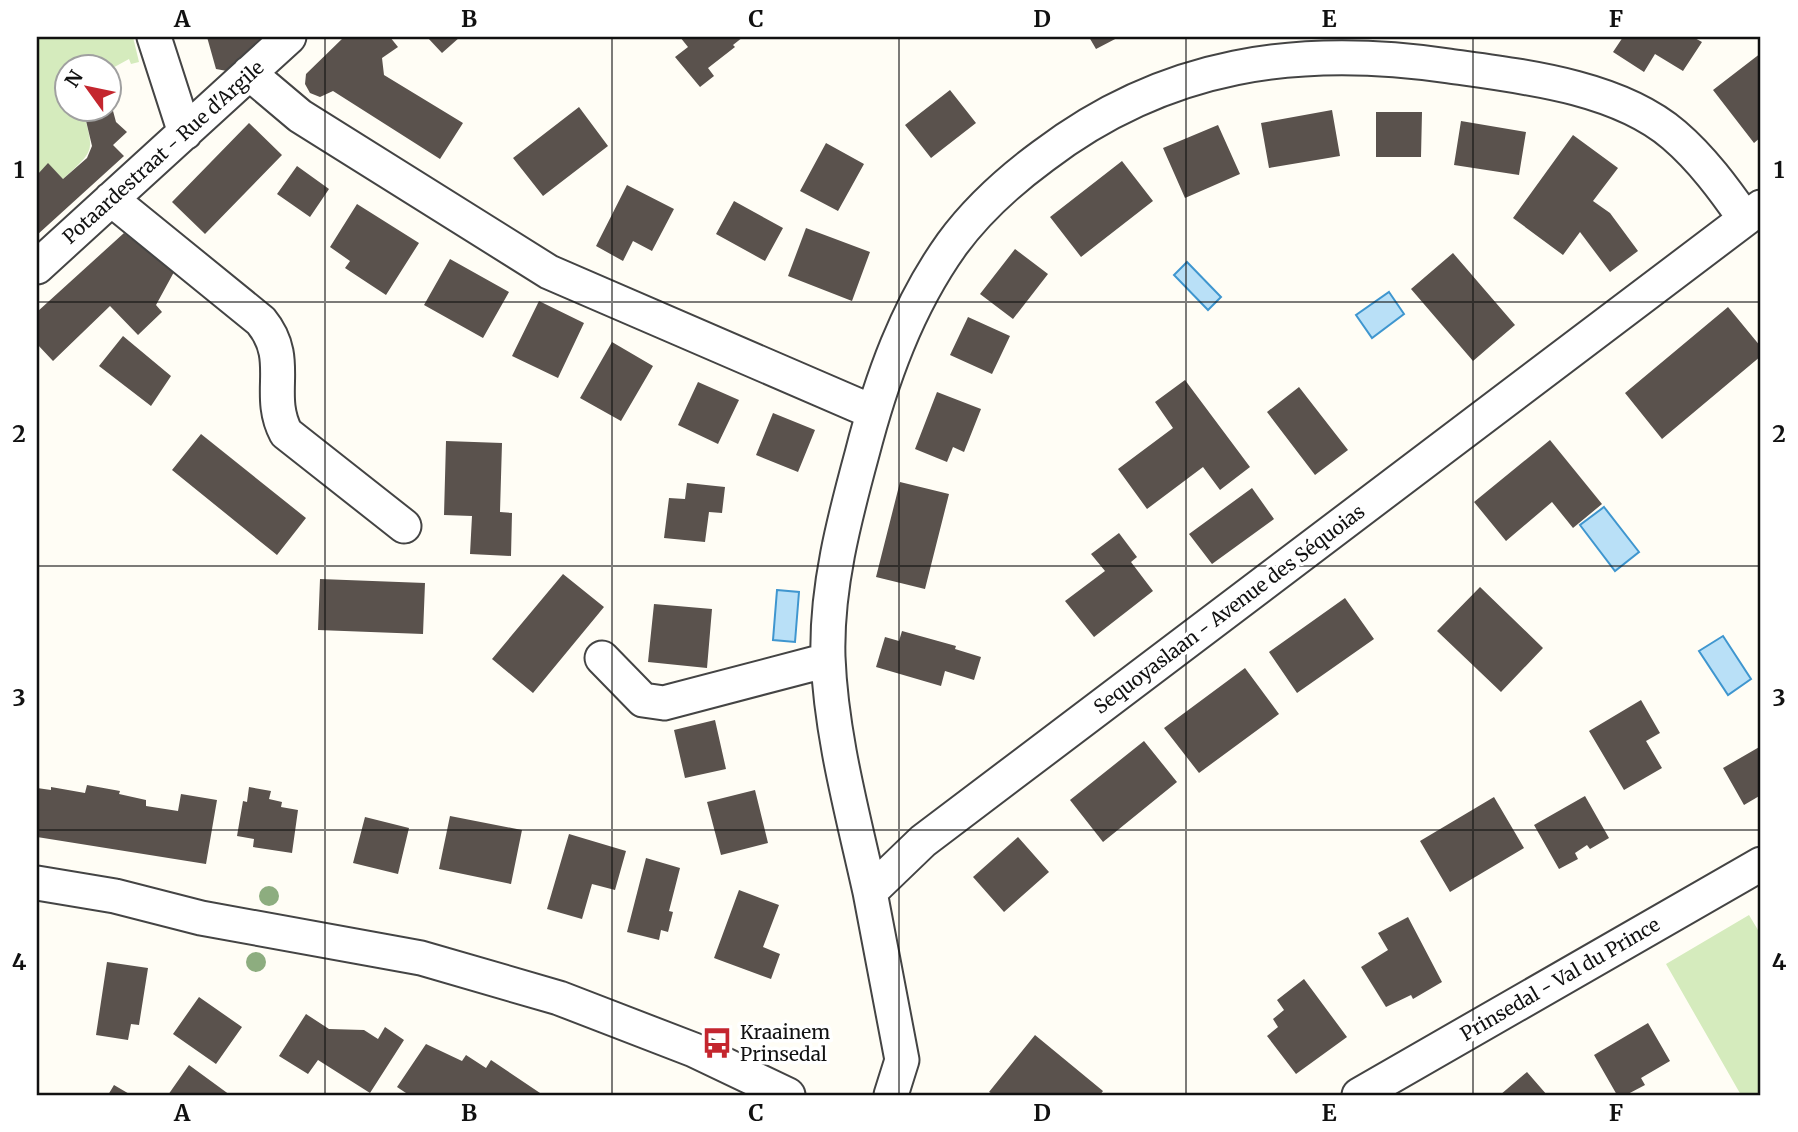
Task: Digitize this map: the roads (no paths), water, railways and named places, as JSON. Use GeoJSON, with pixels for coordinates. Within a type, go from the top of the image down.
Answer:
{"type":"FeatureCollection","features":[{"type":"Feature","properties":{"kind":"street"},"geometry":{"type":"LineString","coordinates":[[154,37],[185,133]]}},
{"type":"Feature","properties":{"kind":"street","name":"Potaardestraat - Rue d'Argile"},"geometry":{"type":"LineString","coordinates":[[37,267],[289,37]]}},
{"type":"Feature","properties":{"kind":"street"},"geometry":{"type":"LineString","coordinates":[[891,1095],[902,1060],[834,722],[828,660],[840,543],[873,412],[896,346],[928,282],[954,242],[980,211],[1021,173],[1115,107],[1163,86],[1206,73],[1317,59],[1408,60],[1535,79],[1581,91],[1644,115],[1672,133],[1753,213]]}},
{"type":"Feature","properties":{"kind":"street"},"geometry":{"type":"LineString","coordinates":[[249,73],[300,116],[549,272],[873,412]]}},
{"type":"Feature","properties":{"kind":"street"},"geometry":{"type":"LineString","coordinates":[[111,199],[261,321],[275,339],[278,351],[279,420],[286,433],[404,526]]}},
{"type":"Feature","properties":{"kind":"street","name":"Sequoyaslaan - Avenue des Séquoias"},"geometry":{"type":"LineString","coordinates":[[870,892],[923,841],[1753,213]]}},
{"type":"Feature","properties":{"kind":"street"},"geometry":{"type":"LineString","coordinates":[[602,658],[643,700],[664,703],[828,660]]}},
{"type":"Feature","properties":{"kind":"street","name":"Prinsedal - Val du Prince"},"geometry":{"type":"LineString","coordinates":[[1359,1095],[1761,864]]}},
{"type":"Feature","properties":{"kind":"street"},"geometry":{"type":"LineString","coordinates":[[37,883],[115,896],[233,925],[421,958],[559,998],[694,1050],[788,1095]]}},
{"type":"Feature","properties":{"kind":"water"},"geometry":{"type":"Polygon","coordinates":[[[1187,262],[1221,297],[1208,310],[1174,275],[1187,262]]]}},
{"type":"Feature","properties":{"kind":"water"},"geometry":{"type":"Polygon","coordinates":[[[1389,292],[1404,314],[1372,338],[1356,315],[1389,292]]]}},
{"type":"Feature","properties":{"kind":"water"},"geometry":{"type":"Polygon","coordinates":[[[1604,507],[1639,552],[1615,571],[1580,525],[1604,507]]]}},
{"type":"Feature","properties":{"kind":"water"},"geometry":{"type":"Polygon","coordinates":[[[777,590],[799,592],[795,642],[773,640],[777,590]]]}},
{"type":"Feature","properties":{"kind":"water"},"geometry":{"type":"Polygon","coordinates":[[[1723,636],[1751,679],[1728,695],[1699,651],[1723,636]]]}},
{"type":"Feature","properties":{"kind":"place","name":"Kraainem Prinsedal"},"geometry":{"type":"Point","coordinates":[717,1043]}}]}
